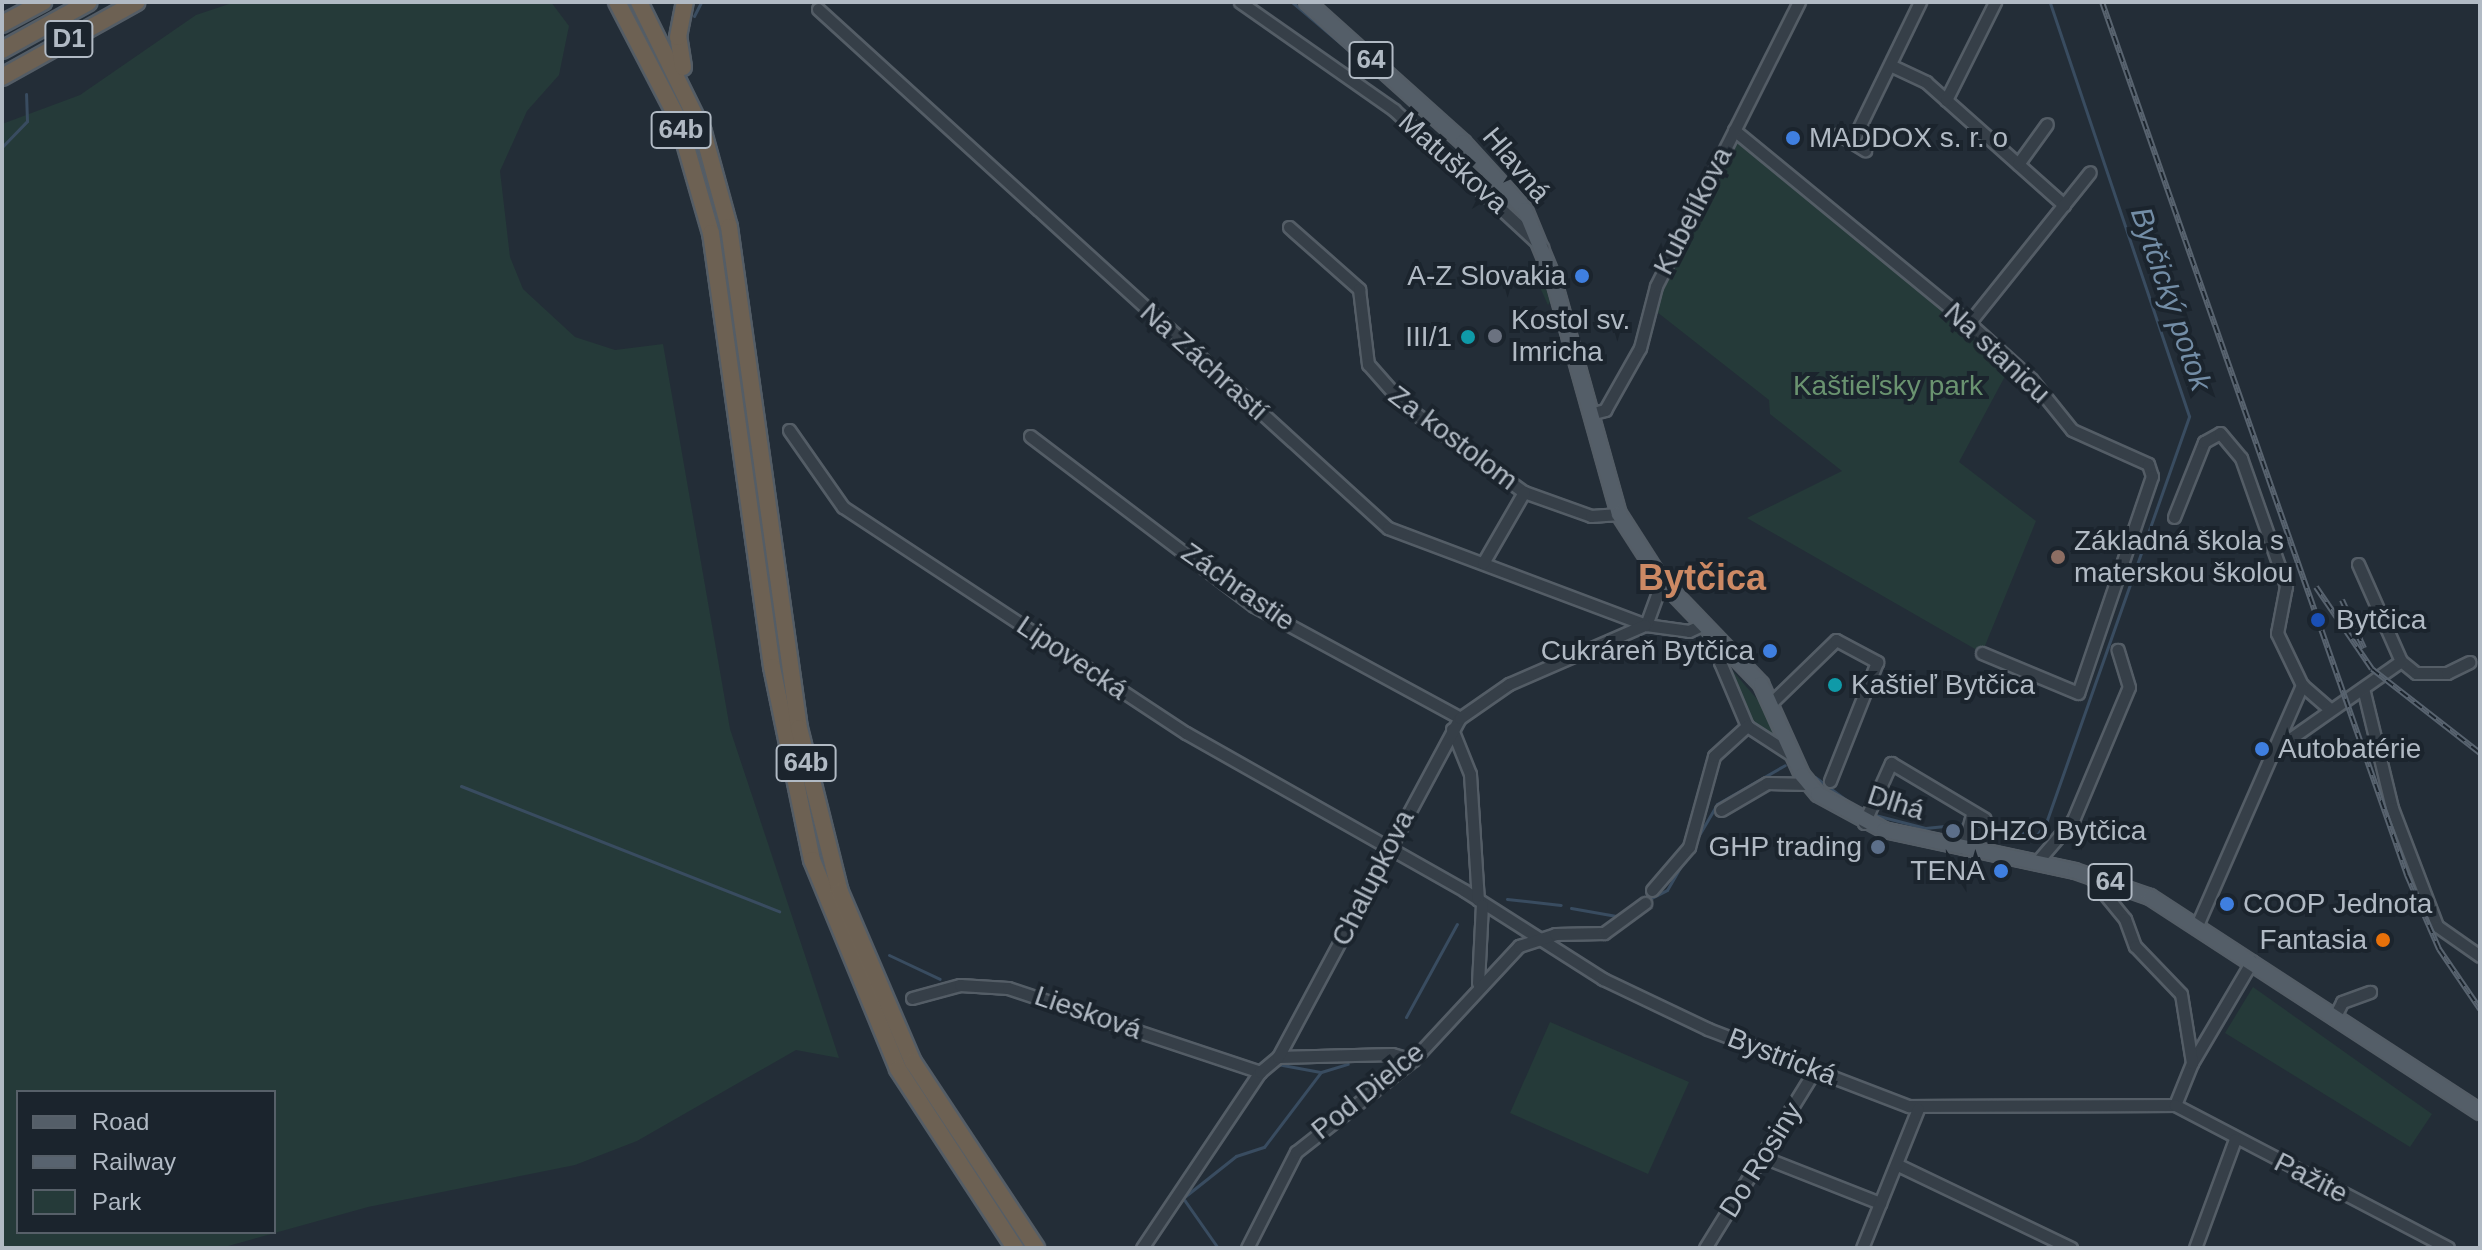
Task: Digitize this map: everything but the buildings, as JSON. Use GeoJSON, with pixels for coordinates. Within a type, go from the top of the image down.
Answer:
{"type":"FeatureCollection","features":[{"type":"Feature","properties":{"kind":"highway"},"geometry":{"type":"LineString","coordinates":[[2,24],[43,2]]}},
{"type":"Feature","properties":{"kind":"highway","name":"D1"},"geometry":{"type":"LineString","coordinates":[[2,50],[89,2]]}},
{"type":"Feature","properties":{"kind":"highway","name":"D1"},"geometry":{"type":"LineString","coordinates":[[2,77],[137,2]]}},
{"type":"Feature","properties":{"kind":"highway"},"geometry":{"type":"LineString","coordinates":[[603,2],[635,33]]}},
{"type":"Feature","properties":{"kind":"highway","name":"64b"},"geometry":{"type":"LineString","coordinates":[[617,2],[678,119],[711,233],[782,728],[812,860],[898,1069],[1015,1248]]}},
{"type":"Feature","properties":{"kind":"highway","name":"64b"},"geometry":{"type":"LineString","coordinates":[[639,2],[688,96],[735,258],[787,655],[829,855],[913,1062],[1036,1248]]}},
{"type":"Feature","properties":{"kind":"highway"},"geometry":{"type":"LineString","coordinates":[[685,2],[678,37],[688,96]]}},
{"type":"Feature","properties":{"kind":"main road","name":"Hlavná"},"geometry":{"type":"LineString","coordinates":[[1307,2],[1495,173],[1543,247],[1619,514]]}},
{"type":"Feature","properties":{"kind":"main road","name":"Dlhá"},"geometry":{"type":"LineString","coordinates":[[1619,514],[1662,581],[1772,702],[1792,755],[1809,784],[1867,817],[1963,848],[2089,875],[2198,923],[2334,1018],[2480,1112]]}},
{"type":"Feature","properties":{"kind":"street","name":"Matuškova"},"geometry":{"type":"LineString","coordinates":[[1240,2],[1394,110],[1543,247]]}},
{"type":"Feature","properties":{"kind":"street","name":"Kubelíkova"},"geometry":{"type":"LineString","coordinates":[[1590,414],[1605,410],[1640,348],[1656,286],[1799,2]]}},
{"type":"Feature","properties":{"kind":"street"},"geometry":{"type":"LineString","coordinates":[[1852,142],[1920,2]]}},
{"type":"Feature","properties":{"kind":"street"},"geometry":{"type":"LineString","coordinates":[[1946,100],[1995,2]]}},
{"type":"Feature","properties":{"kind":"street","name":"Na Záchrastí"},"geometry":{"type":"LineString","coordinates":[[818,9],[1388,528],[1646,625],[1689,631],[1702,625]]}},
{"type":"Feature","properties":{"kind":"street"},"geometry":{"type":"LineString","coordinates":[[1890,65],[1946,100],[2064,205]]}},
{"type":"Feature","properties":{"kind":"street"},"geometry":{"type":"LineString","coordinates":[[2018,164],[2047,124]]}},
{"type":"Feature","properties":{"kind":"street","name":"Na stanicu"},"geometry":{"type":"LineString","coordinates":[[1734,130],[1969,323],[2031,379],[2072,430],[2148,464],[2152,476],[2078,693],[1982,653]]}},
{"type":"Feature","properties":{"kind":"street"},"geometry":{"type":"LineString","coordinates":[[1839,134],[1865,150]]}},
{"type":"Feature","properties":{"kind":"street"},"geometry":{"type":"LineString","coordinates":[[1969,323],[2090,172]]}},
{"type":"Feature","properties":{"kind":"street","name":"Za kostolom"},"geometry":{"type":"LineString","coordinates":[[1289,227],[1359,289],[1376,378],[1524,492],[1591,516],[1619,514]]}},
{"type":"Feature","properties":{"kind":"street","name":"Lipovecká"},"geometry":{"type":"LineString","coordinates":[[789,430],[843,507],[1173,725],[1388,848]]}},
{"type":"Feature","properties":{"kind":"street"},"geometry":{"type":"LineString","coordinates":[[2174,517],[2204,442],[2220,433],[2241,458],[2286,586],[2277,633],[2302,685],[2330,709]]}},
{"type":"Feature","properties":{"kind":"street","name":"Záchrastie"},"geometry":{"type":"LineString","coordinates":[[1030,436],[1254,606],[1460,718]]}},
{"type":"Feature","properties":{"kind":"street"},"geometry":{"type":"LineString","coordinates":[[1483,563],[1524,492]]}},
{"type":"Feature","properties":{"kind":"street"},"geometry":{"type":"LineString","coordinates":[[2358,564],[2401,661],[2416,673],[2447,673],[2470,662]]}},
{"type":"Feature","properties":{"kind":"street"},"geometry":{"type":"LineString","coordinates":[[1646,625],[1662,581]]}},
{"type":"Feature","properties":{"kind":"street","name":"Chalupkova"},"geometry":{"type":"LineString","coordinates":[[1142,1248],[1260,1072],[1278,1057],[1460,718],[1509,684],[1646,625]]}},
{"type":"Feature","properties":{"kind":"street"},"geometry":{"type":"LineString","coordinates":[[1772,702],[1836,640],[1877,662],[1830,781]]}},
{"type":"Feature","properties":{"kind":"street"},"geometry":{"type":"LineString","coordinates":[[1725,647],[1720,662],[1747,726],[1792,755]]}},
{"type":"Feature","properties":{"kind":"street"},"geometry":{"type":"LineString","coordinates":[[2036,863],[2073,820],[2129,687],[2118,650]]}},
{"type":"Feature","properties":{"kind":"street"},"geometry":{"type":"LineString","coordinates":[[2271,753],[2401,661]]}},
{"type":"Feature","properties":{"kind":"street"},"geometry":{"type":"LineString","coordinates":[[2198,923],[2302,685]]}},
{"type":"Feature","properties":{"kind":"street"},"geometry":{"type":"LineString","coordinates":[[2363,688],[2392,808],[2437,926],[2480,956]]}},
{"type":"Feature","properties":{"kind":"street"},"geometry":{"type":"LineString","coordinates":[[1652,890],[1689,847],[1714,756],[1747,726]]}},
{"type":"Feature","properties":{"kind":"street"},"geometry":{"type":"LineString","coordinates":[[1452,729],[1470,774],[1480,902],[1478,983]]}},
{"type":"Feature","properties":{"kind":"street"},"geometry":{"type":"LineString","coordinates":[[1867,817],[1891,763],[1970,822],[1985,819]]}},
{"type":"Feature","properties":{"kind":"street"},"geometry":{"type":"LineString","coordinates":[[1721,810],[1767,783],[1809,784]]}},
{"type":"Feature","properties":{"kind":"street"},"geometry":{"type":"LineString","coordinates":[[1963,848],[1970,822]]}},
{"type":"Feature","properties":{"kind":"street","name":"Bystrická"},"geometry":{"type":"LineString","coordinates":[[1388,848],[1534,938],[1646,1000],[1918,1109],[2175,1105]]}},
{"type":"Feature","properties":{"kind":"street"},"geometry":{"type":"LineString","coordinates":[[2089,875],[2125,919],[2135,946],[2181,994],[2192,1063]]}},
{"type":"Feature","properties":{"kind":"street"},"geometry":{"type":"LineString","coordinates":[[1534,938],[1604,933],[1645,903]]}},
{"type":"Feature","properties":{"kind":"street","name":"Pod Dielce"},"geometry":{"type":"LineString","coordinates":[[1247,1248],[1296,1152],[1413,1060],[1478,983],[1534,938]]}},
{"type":"Feature","properties":{"kind":"street"},"geometry":{"type":"LineString","coordinates":[[2175,1105],[2192,1063],[2252,961]]}},
{"type":"Feature","properties":{"kind":"street","name":"Liesková"},"geometry":{"type":"LineString","coordinates":[[912,998],[960,985],[1008,988],[1260,1072]]}},
{"type":"Feature","properties":{"kind":"street"},"geometry":{"type":"LineString","coordinates":[[2334,1018],[2342,1002],[2370,992]]}},
{"type":"Feature","properties":{"kind":"street"},"geometry":{"type":"LineString","coordinates":[[1278,1057],[1392,1054],[1413,1060]]}},
{"type":"Feature","properties":{"kind":"street","name":"Do Rosiny"},"geometry":{"type":"LineString","coordinates":[[1705,1248],[1815,1070]]}},
{"type":"Feature","properties":{"kind":"street","name":"Pažite"},"geometry":{"type":"LineString","coordinates":[[2175,1105],[2448,1248]]}},
{"type":"Feature","properties":{"kind":"street"},"geometry":{"type":"LineString","coordinates":[[1862,1248],[1918,1109]]}},
{"type":"Feature","properties":{"kind":"street"},"geometry":{"type":"LineString","coordinates":[[2195,1248],[2235,1139]]}},
{"type":"Feature","properties":{"kind":"street"},"geometry":{"type":"LineString","coordinates":[[1763,1157],[1880,1203]]}},
{"type":"Feature","properties":{"kind":"street"},"geometry":{"type":"LineString","coordinates":[[1898,1165],[2070,1248]]}},
{"type":"Feature","properties":{"kind":"green space"},"geometry":{"type":"Polygon","coordinates":[[[235,2],[551,2],[569,26],[559,75],[527,111],[500,171],[510,257],[523,289],[575,337],[615,350],[663,344],[730,729],[839,1058],[796,1050],[637,1141],[575,1165],[368,1207],[276,1233],[276,1090],[16,1090],[16,1234],[271,1234],[221,1248],[2,1248],[2,124],[80,95],[196,15],[235,2]]]}},
{"type":"Feature","properties":{"kind":"green space","name":"Kaštieľsky park"},"geometry":{"type":"Polygon","coordinates":[[[1739,141],[2010,367],[1959,462],[2036,521],[1982,653],[1747,518],[1842,471],[1770,414],[1769,400],[1657,312],[1658,293],[1731,142],[1739,141]]]}},
{"type":"Feature","properties":{"kind":"green space"},"geometry":{"type":"Polygon","coordinates":[[[1537,260],[1550,302],[1548,305],[1532,270],[1537,260]]]}},
{"type":"Feature","properties":{"kind":"green space"},"geometry":{"type":"Polygon","coordinates":[[[1725,662],[1763,706],[1780,747],[1753,729],[1725,662]]]}},
{"type":"Feature","properties":{"kind":"green space"},"geometry":{"type":"Polygon","coordinates":[[[2253,987],[2432,1114],[2410,1147],[2225,1033],[2253,987]]]}},
{"type":"Feature","properties":{"kind":"green space"},"geometry":{"type":"Polygon","coordinates":[[[1550,1022],[1689,1082],[1648,1174],[1510,1113],[1550,1022]]]}},
{"type":"Feature","properties":{"kind":"waterway"},"geometry":{"type":"LineString","coordinates":[[694,16],[701,2]]}},
{"type":"Feature","properties":{"kind":"waterway"},"geometry":{"type":"LineString","coordinates":[[1292,2],[1380,77]]}},
{"type":"Feature","properties":{"kind":"waterway","name":"Bytčický potok"},"geometry":{"type":"LineString","coordinates":[[1972,825],[2037,835],[2047,820],[2189,416],[2050,2]]}},
{"type":"Feature","properties":{"kind":"waterway"},"geometry":{"type":"LineString","coordinates":[[2,147],[27,121],[26,94]]}},
{"type":"Feature","properties":{"kind":"waterway","name":"Bytčický potok"},"geometry":{"type":"LineString","coordinates":[[1571,908],[1616,916],[1667,890],[1717,804],[1785,765]]}},
{"type":"Feature","properties":{"kind":"waterway","name":"Bytčický potok"},"geometry":{"type":"LineString","coordinates":[[1815,777],[1857,808]]}},
{"type":"Feature","properties":{"kind":"waterway"},"geometry":{"type":"LineString","coordinates":[[461,786],[779,911]]}},
{"type":"Feature","properties":{"kind":"waterway","name":"Bytčický potok"},"geometry":{"type":"LineString","coordinates":[[1871,814],[1925,828],[1965,824]]}},
{"type":"Feature","properties":{"kind":"waterway","name":"Bytčický potok"},"geometry":{"type":"LineString","coordinates":[[1507,899],[1561,905]]}},
{"type":"Feature","properties":{"kind":"waterway","name":"Bytčický potok"},"geometry":{"type":"LineString","coordinates":[[1406,1017],[1457,924]]}},
{"type":"Feature","properties":{"kind":"waterway"},"geometry":{"type":"LineString","coordinates":[[889,955],[940,979]]}},
{"type":"Feature","properties":{"kind":"waterway"},"geometry":{"type":"LineString","coordinates":[[1277,1064],[1320,1072]]}},
{"type":"Feature","properties":{"kind":"waterway","name":"Bytčický potok"},"geometry":{"type":"LineString","coordinates":[[1218,1248],[1183,1198],[1236,1156],[1264,1147],[1321,1072],[1348,1064]]}},
{"type":"Feature","properties":{"kind":"railway"},"geometry":{"type":"LineString","coordinates":[[2102,2],[2407,875],[2439,949],[2480,1009]]}},
{"type":"Feature","properties":{"kind":"railway"},"geometry":{"type":"LineString","coordinates":[[2316,587],[2372,669],[2480,753]]}},
{"type":"Feature","properties":{"kind":"railway"},"geometry":{"type":"LineString","coordinates":[[2342,600],[2364,648]]}},
{"type":"Feature","properties":{"kind":"place","name":"MADDOX s. r. o"},"geometry":{"type":"Point","coordinates":[1793,138]}},
{"type":"Feature","properties":{"kind":"place","name":"A-Z Slovakia"},"geometry":{"type":"Point","coordinates":[1582,276]}},
{"type":"Feature","properties":{"kind":"place","name":"Kostol sv. Imricha"},"geometry":{"type":"Point","coordinates":[1495,336]}},
{"type":"Feature","properties":{"kind":"place","name":"III/1"},"geometry":{"type":"Point","coordinates":[1468,337]}},
{"type":"Feature","properties":{"kind":"place","name":"Základná škola s materskou školou"},"geometry":{"type":"Point","coordinates":[2058,557]}},
{"type":"Feature","properties":{"kind":"place","name":"Bytčica"},"geometry":{"type":"Point","coordinates":[2318,620]}},
{"type":"Feature","properties":{"kind":"place","name":"Cukráreň Bytčica"},"geometry":{"type":"Point","coordinates":[1770,651]}},
{"type":"Feature","properties":{"kind":"place","name":"Kaštieľ Bytčica"},"geometry":{"type":"Point","coordinates":[1835,685]}},
{"type":"Feature","properties":{"kind":"place","name":"Autobatérie"},"geometry":{"type":"Point","coordinates":[2262,749]}},
{"type":"Feature","properties":{"kind":"place","name":"DHZO Bytčica"},"geometry":{"type":"Point","coordinates":[1953,831]}},
{"type":"Feature","properties":{"kind":"place","name":"GHP trading"},"geometry":{"type":"Point","coordinates":[1878,847]}},
{"type":"Feature","properties":{"kind":"place","name":"TENA"},"geometry":{"type":"Point","coordinates":[2001,871]}},
{"type":"Feature","properties":{"kind":"place","name":"COOP Jednota"},"geometry":{"type":"Point","coordinates":[2227,904]}},
{"type":"Feature","properties":{"kind":"place","name":"Fantasia"},"geometry":{"type":"Point","coordinates":[2383,940]}},
{"type":"Feature","properties":{"kind":"district","name":"Bytčica"},"geometry":{"type":"Point","coordinates":[1702,578]}}]}
